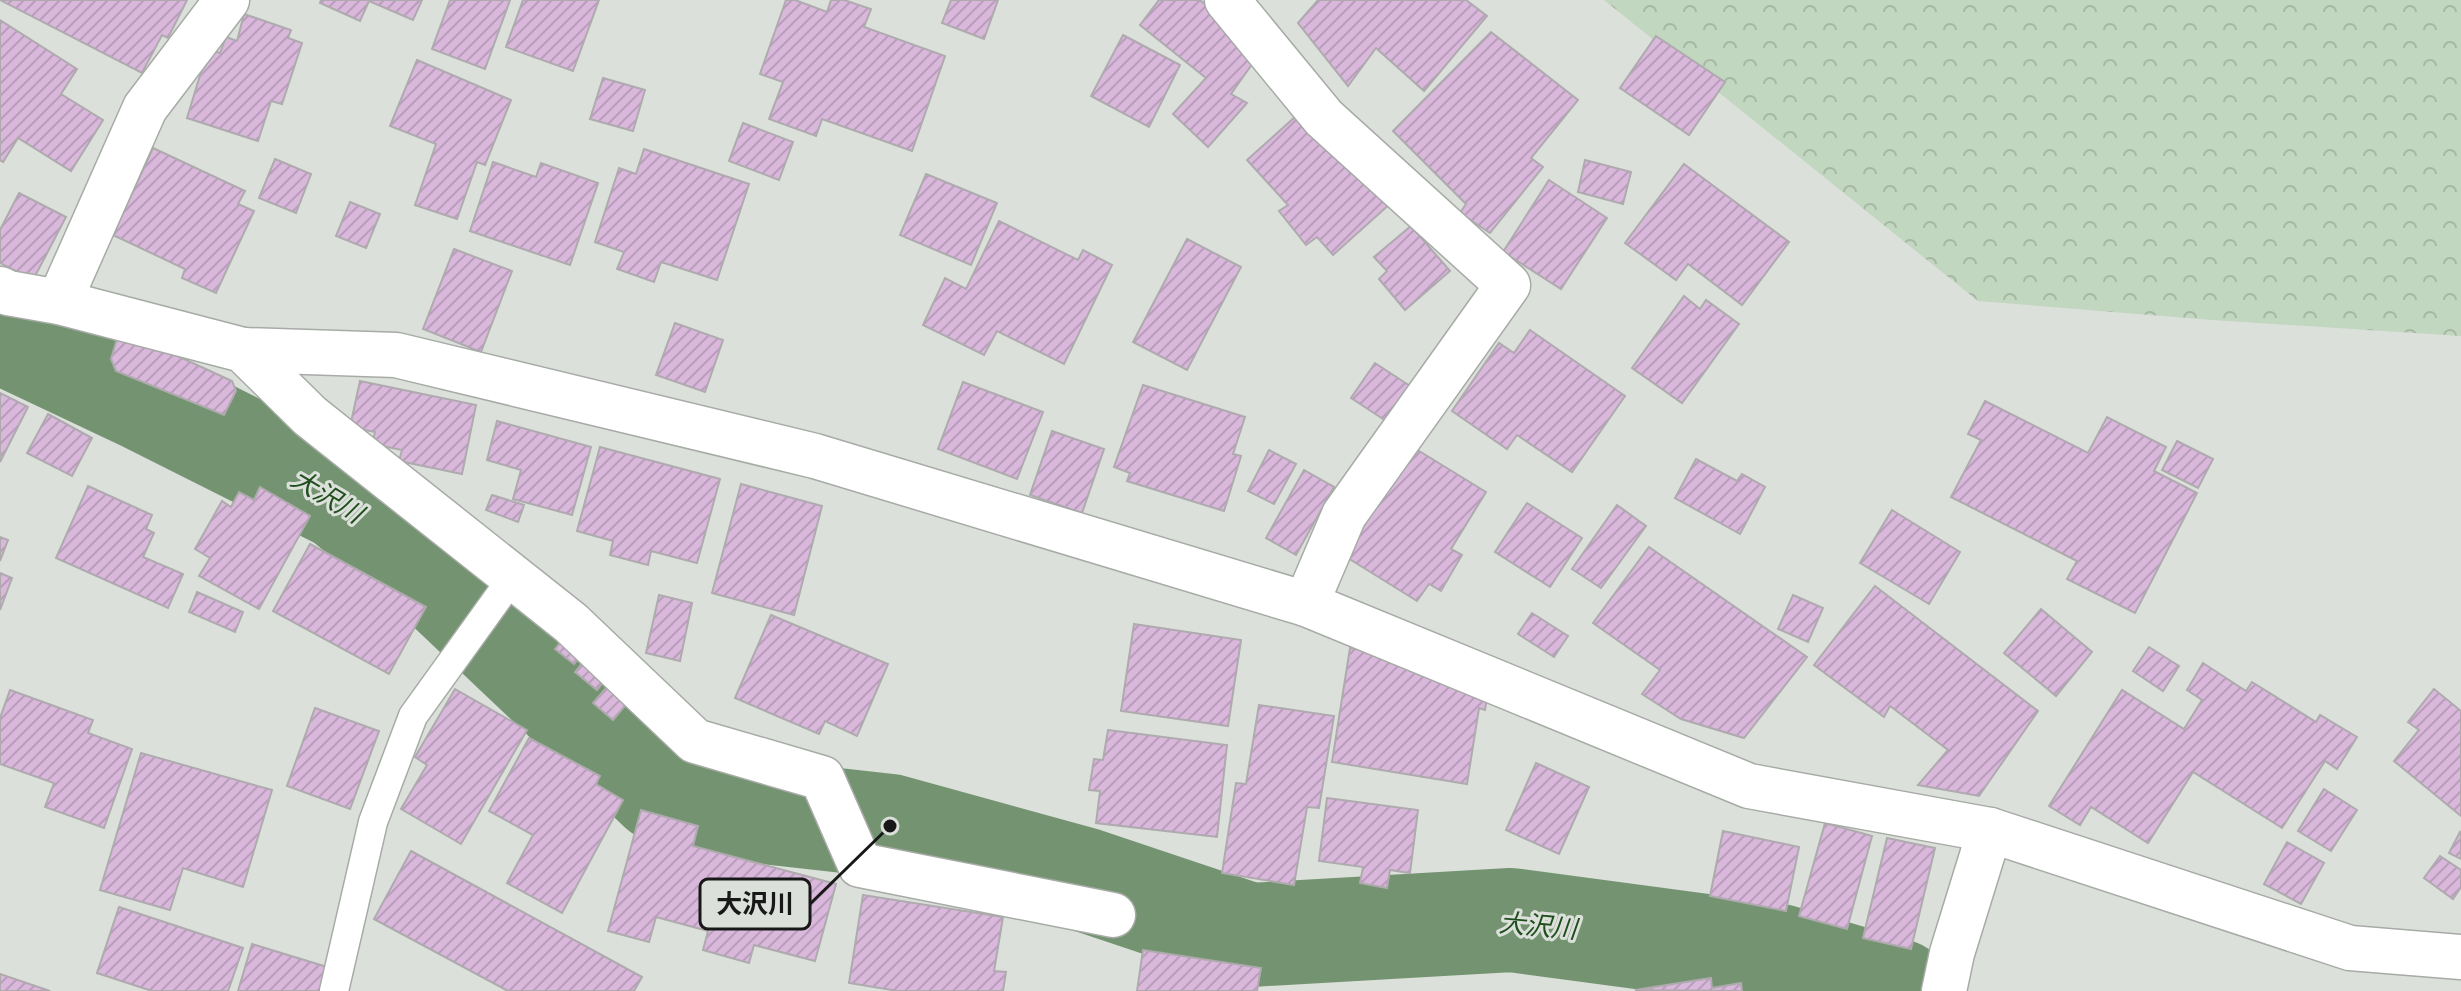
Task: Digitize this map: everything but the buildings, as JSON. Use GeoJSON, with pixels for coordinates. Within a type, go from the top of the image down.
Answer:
{"type":"FeatureCollection","features":[{"type":"Feature","properties":{"kind":"street"},"geometry":{"type":"LineString","coordinates":[[59,302],[145,108],[227,0]]}},
{"type":"Feature","properties":{"kind":"street"},"geometry":{"type":"LineString","coordinates":[[1227,0],[1324,118],[1508,285],[1344,515],[1306,604]]}},
{"type":"Feature","properties":{"kind":"street"},"geometry":{"type":"LineString","coordinates":[[0,289],[243,350],[396,355],[815,456],[1306,604],[1749,786],[1990,830],[2350,948],[2461,957]]}},
{"type":"Feature","properties":{"kind":"street"},"geometry":{"type":"LineString","coordinates":[[243,350],[310,416],[571,623],[695,741],[822,778],[860,865],[1113,915]]}},
{"type":"Feature","properties":{"kind":"street"},"geometry":{"type":"LineString","coordinates":[[1948,972],[1990,830]]}},
{"type":"Feature","properties":{"kind":"lane"},"geometry":{"type":"LineString","coordinates":[[334,991],[373,822],[413,716],[513,577]]}},
{"type":"Feature","properties":{"kind":"green space"},"geometry":{"type":"Polygon","coordinates":[[[1604,0],[2461,0],[2461,336],[1978,301],[1604,0]]]}},
{"type":"Feature","properties":{"kind":"waterway","name":"大沢川"},"geometry":{"type":"LineString","coordinates":[[0,331],[343,499],[428,569],[661,790],[774,813],[890,826],[1086,880],[1250,935],[1511,920],[1780,956],[1898,991]]}},
{"type":"Feature","properties":{"kind":"place","name":"大沢川"},"geometry":{"type":"Point","coordinates":[890,826]}}]}
